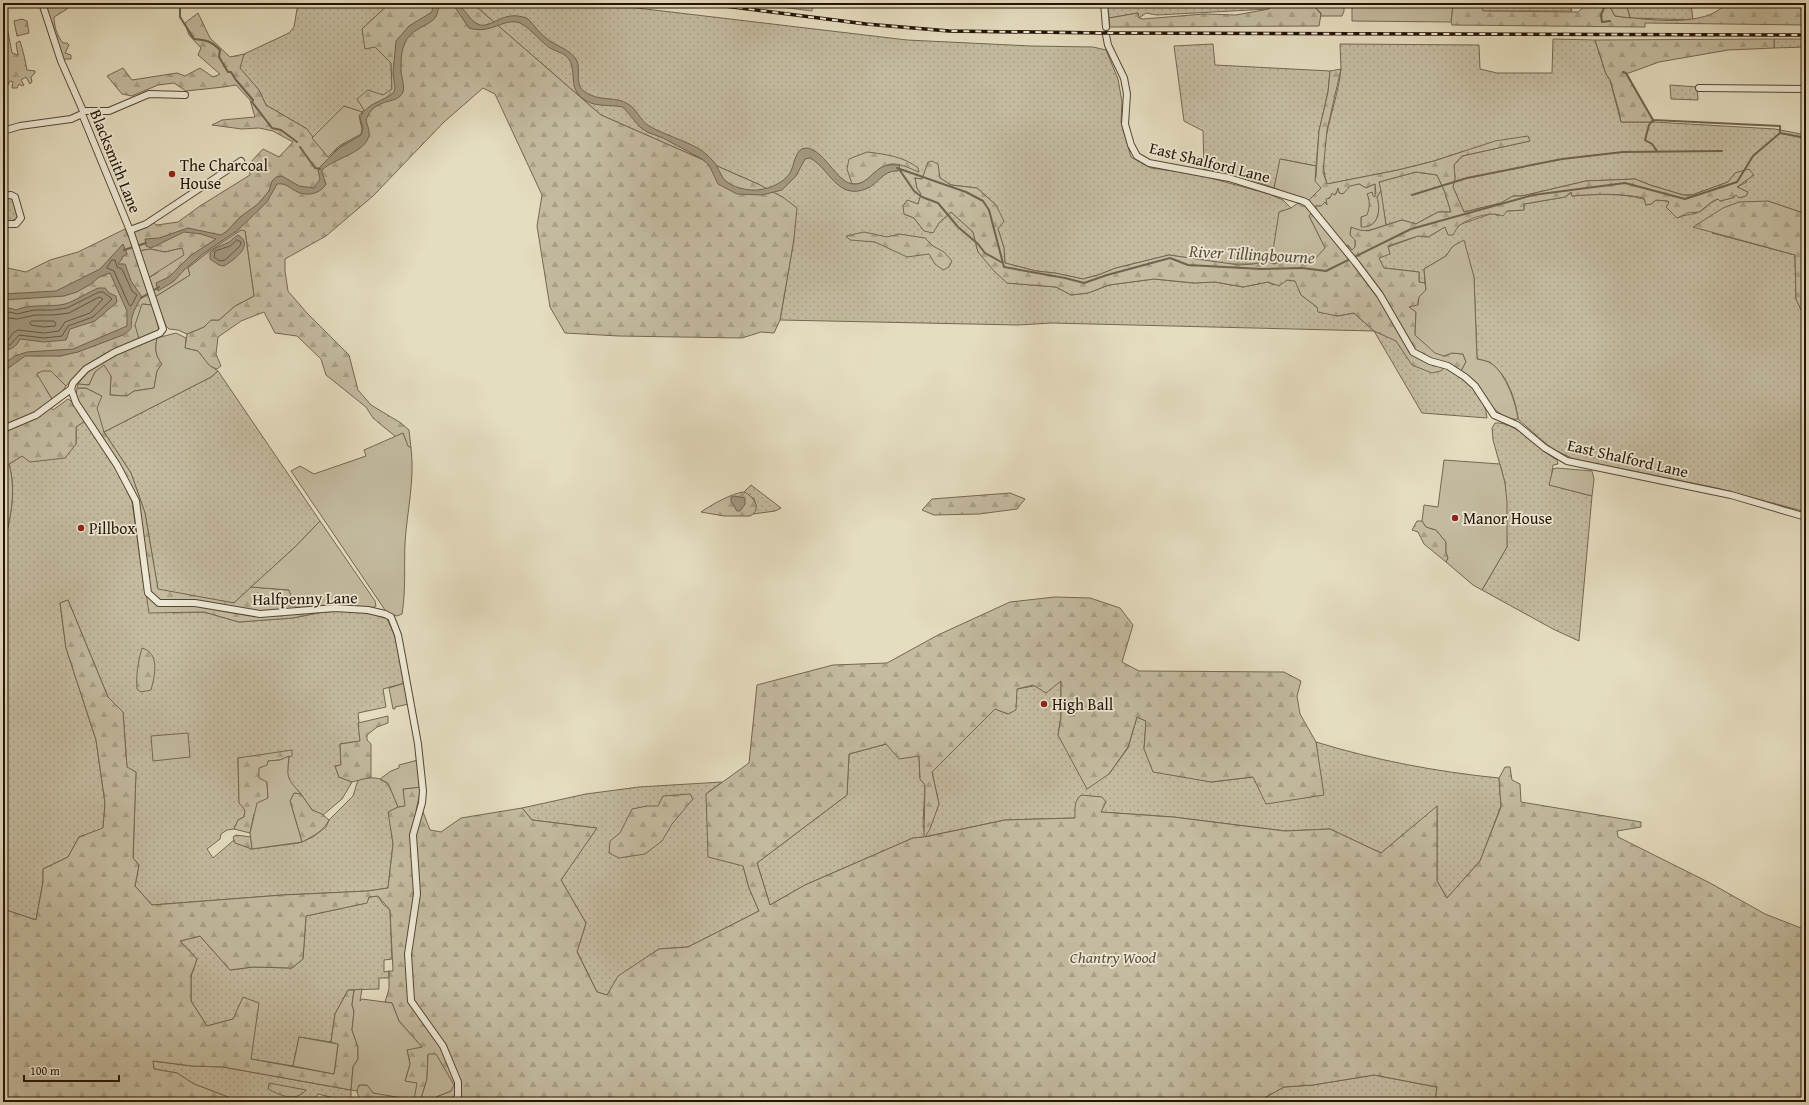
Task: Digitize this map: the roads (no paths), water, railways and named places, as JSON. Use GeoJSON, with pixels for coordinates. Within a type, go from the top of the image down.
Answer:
{"type":"FeatureCollection","features":[{"type":"Feature","properties":{"kind":"street","name":"Blacksmith Lane"},"geometry":{"type":"LineString","coordinates":[[42,3],[61,61],[130,230],[153,295],[163,329],[160,333],[115,352],[86,368],[73,383],[71,390]]}},
{"type":"Feature","properties":{"kind":"street"},"geometry":{"type":"LineString","coordinates":[[1104,3],[1106,27]]}},
{"type":"Feature","properties":{"kind":"street","name":"East Shalford Lane"},"geometry":{"type":"LineString","coordinates":[[1106,35],[1108,44],[1124,78],[1126,94],[1125,124],[1131,145],[1137,156],[1149,163],[1229,178],[1303,200],[1356,262],[1380,295],[1412,352],[1430,361],[1448,366],[1465,377],[1475,386],[1494,415],[1517,425],[1556,455],[1567,461],[1731,495],[1806,517]]}},
{"type":"Feature","properties":{"kind":"street"},"geometry":{"type":"LineString","coordinates":[[1699,88],[1806,89]]}},
{"type":"Feature","properties":{"kind":"street"},"geometry":{"type":"LineString","coordinates":[[3,131],[20,126],[72,119],[82,112],[108,111],[150,94],[185,95]]}},
{"type":"Feature","properties":{"kind":"street"},"geometry":{"type":"LineString","coordinates":[[130,230],[146,224],[241,161]]}},
{"type":"Feature","properties":{"kind":"street"},"geometry":{"type":"LineString","coordinates":[[3,196],[11,195],[15,197],[21,218],[16,224],[3,224]]}},
{"type":"Feature","properties":{"kind":"street"},"geometry":{"type":"LineString","coordinates":[[3,429],[36,415],[71,390]]}},
{"type":"Feature","properties":{"kind":"street","name":"Halfpenny Lane"},"geometry":{"type":"LineString","coordinates":[[71,390],[76,403],[117,465],[136,500],[148,593],[159,603],[195,603],[260,614],[335,608],[362,610],[385,614],[391,617],[398,634],[418,744],[423,791],[422,803],[412,835],[417,894],[408,954],[411,1001],[443,1046],[458,1082],[458,1097],[453,1102]]}},
{"type":"Feature","properties":{"kind":"water"},"geometry":{"type":"Polygon","coordinates":[[[433,3],[440,3],[435,18],[410,35],[404,46],[401,63],[403,86],[402,94],[395,99],[384,102],[374,108],[366,120],[369,130],[367,141],[356,151],[322,170],[326,184],[323,188],[316,193],[302,194],[284,184],[277,184],[267,202],[238,230],[204,253],[185,269],[174,281],[158,291],[156,283],[169,277],[190,256],[216,239],[201,234],[184,232],[151,248],[146,246],[145,239],[159,238],[188,228],[221,235],[227,231],[240,217],[258,204],[269,191],[272,181],[276,177],[282,176],[299,186],[314,188],[320,179],[318,170],[320,167],[339,148],[361,135],[363,128],[360,118],[363,113],[371,105],[394,92],[395,88],[393,73],[396,41],[409,26],[432,12],[433,3]]]}},
{"type":"Feature","properties":{"kind":"water"},"geometry":{"type":"Polygon","coordinates":[[[452,3],[459,3],[474,22],[480,25],[485,25],[510,16],[527,18],[539,32],[550,41],[571,53],[577,61],[580,86],[585,92],[596,97],[619,100],[628,104],[649,126],[701,150],[716,165],[725,181],[736,187],[757,190],[776,185],[790,173],[798,153],[802,149],[808,148],[821,156],[838,175],[849,183],[854,184],[863,182],[886,165],[900,165],[898,171],[893,171],[884,175],[866,189],[856,191],[848,190],[835,182],[817,163],[810,158],[805,159],[796,176],[782,190],[762,195],[737,194],[718,184],[709,165],[702,159],[663,138],[647,132],[640,127],[623,107],[591,103],[582,98],[575,90],[572,66],[568,58],[564,54],[550,48],[524,25],[520,23],[508,22],[491,28],[477,30],[469,28],[452,3]]]}},
{"type":"Feature","properties":{"kind":"water"},"geometry":{"type":"Polygon","coordinates":[[[238,235],[243,239],[244,248],[233,260],[224,266],[219,265],[210,259],[210,253],[212,251],[229,242],[238,235]]]}},
{"type":"Feature","properties":{"kind":"water"},"geometry":{"type":"Polygon","coordinates":[[[123,244],[127,254],[122,257],[118,264],[125,264],[131,281],[142,297],[132,317],[131,327],[129,330],[123,335],[78,352],[60,356],[25,356],[3,372],[3,364],[15,356],[27,352],[73,349],[127,326],[127,311],[110,273],[99,277],[91,284],[77,292],[64,296],[3,300],[3,294],[56,291],[100,269],[123,244]]]}},
{"type":"Feature","properties":{"kind":"water"},"geometry":{"type":"Polygon","coordinates":[[[98,288],[105,288],[109,293],[116,296],[117,302],[95,321],[70,329],[66,340],[44,342],[20,339],[13,347],[3,351],[3,311],[10,308],[16,310],[34,306],[65,304],[98,288]]]}},
{"type":"Feature","properties":{"kind":"water"},"geometry":{"type":"Polygon","coordinates":[[[734,496],[745,498],[745,504],[740,511],[737,511],[731,501],[731,497],[734,496]]]}},
{"type":"Feature","properties":{"kind":"waterway"},"geometry":{"type":"LineString","coordinates":[[180,3],[180,17],[194,39],[208,42],[220,50],[219,57],[228,72],[231,72],[253,100],[252,102],[272,128],[281,130],[297,142]]}},
{"type":"Feature","properties":{"kind":"waterway"},"geometry":{"type":"LineString","coordinates":[[1601,3],[1604,8],[1601,15],[1602,22],[1610,21]]}},
{"type":"Feature","properties":{"kind":"waterway"},"geometry":{"type":"LineString","coordinates":[[1623,72],[1626,73],[1653,120],[1780,126],[1780,133]]}},
{"type":"Feature","properties":{"kind":"waterway"},"geometry":{"type":"LineString","coordinates":[[1653,120],[1649,125],[1645,140],[1652,144],[1657,151]]}},
{"type":"Feature","properties":{"kind":"waterway","name":"River Tillingbourne"},"geometry":{"type":"LineString","coordinates":[[1780,133],[1806,138]]}},
{"type":"Feature","properties":{"kind":"waterway","name":"River Tillingbourne"},"geometry":{"type":"LineString","coordinates":[[897,168],[966,192],[983,201],[989,210],[1004,267],[1084,283],[1107,275],[1170,258],[1188,265],[1261,269],[1302,268],[1326,271],[1411,229],[1533,195],[1625,183],[1685,199],[1737,182],[1753,156],[1780,133]]}},
{"type":"Feature","properties":{"kind":"waterway"},"geometry":{"type":"LineString","coordinates":[[300,147],[315,168],[320,169]]}},
{"type":"Feature","properties":{"kind":"waterway"},"geometry":{"type":"LineString","coordinates":[[1412,195],[1467,178],[1562,159],[1623,152],[1722,151]]}},
{"type":"Feature","properties":{"kind":"waterway"},"geometry":{"type":"LineString","coordinates":[[899,169],[914,191],[922,197],[938,203],[958,227],[978,244],[985,253],[1003,263]]}},
{"type":"Feature","properties":{"kind":"waterway"},"geometry":{"type":"LineString","coordinates":[[1802,176],[1806,178]]}},
{"type":"Feature","properties":{"kind":"waterway","name":"River Tillingbourne"},"geometry":{"type":"LineString","coordinates":[[124,250],[146,243]]}},
{"type":"Feature","properties":{"kind":"waterway","name":"River Tillingbourne"},"geometry":{"type":"LineString","coordinates":[[141,298],[159,287]]}},
{"type":"Feature","properties":{"kind":"railway"},"geometry":{"type":"LineString","coordinates":[[701,3],[866,24],[949,31],[1103,33],[1806,35]]}},
{"type":"Feature","properties":{"kind":"place","name":"The Charcoal House"},"geometry":{"type":"Point","coordinates":[172,174]}},
{"type":"Feature","properties":{"kind":"place","name":"Manor House"},"geometry":{"type":"Point","coordinates":[1455,518]}},
{"type":"Feature","properties":{"kind":"place","name":"Pillbox"},"geometry":{"type":"Point","coordinates":[81,528]}},
{"type":"Feature","properties":{"kind":"place","name":"High Ball"},"geometry":{"type":"Point","coordinates":[1044,704]}},
{"type":"Feature","properties":{"kind":"park label","name":"Chantry Wood"},"geometry":{"type":"Point","coordinates":[1113,957]}}]}
